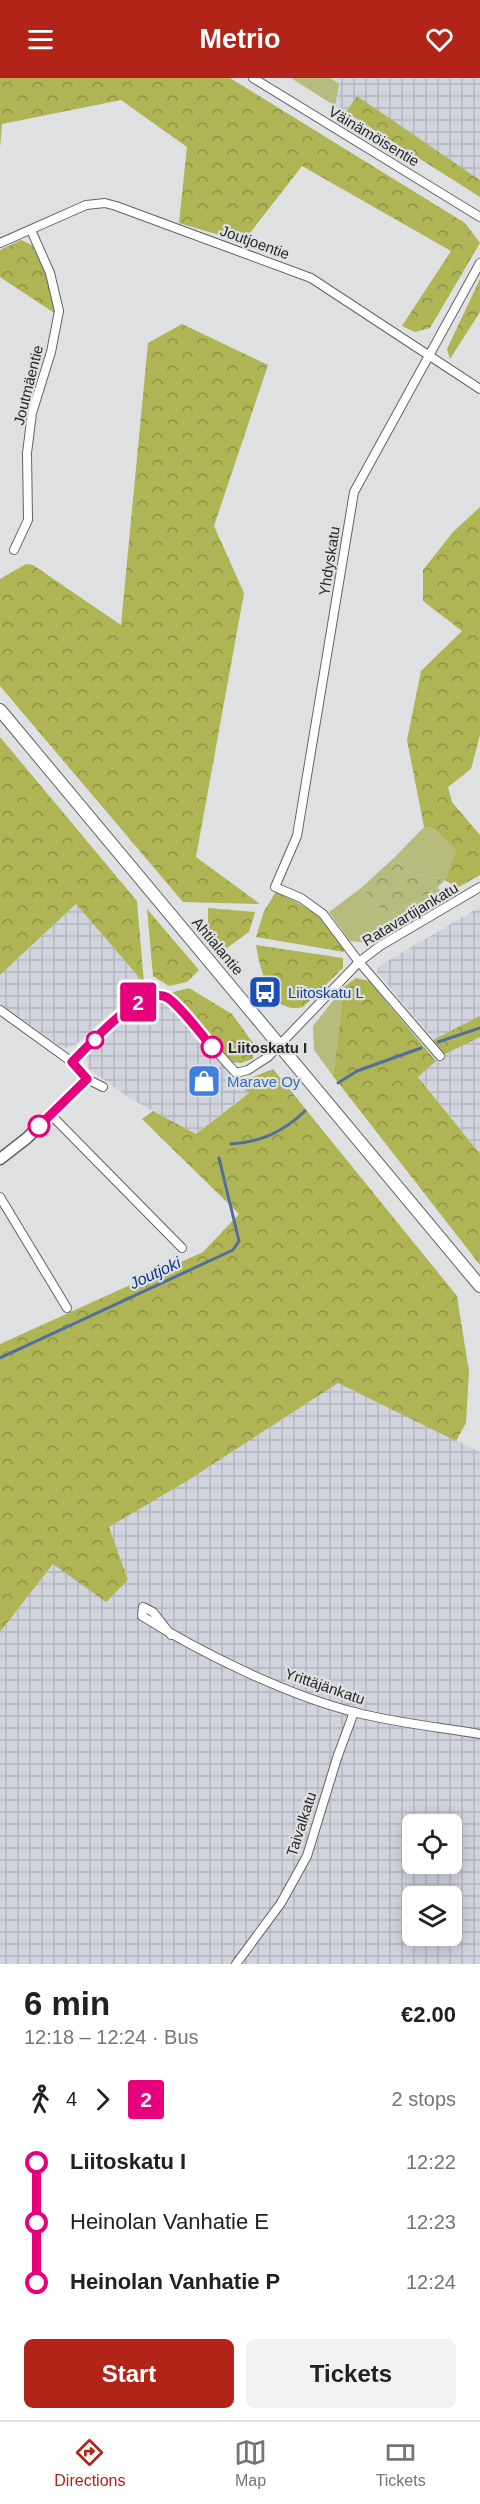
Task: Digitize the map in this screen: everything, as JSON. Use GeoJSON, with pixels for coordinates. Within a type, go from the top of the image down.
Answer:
{"type":"FeatureCollection","features":[{"type":"Feature","properties":{"kind":"main road","name":"Ahtialantie"},"geometry":{"type":"LineString","coordinates":[[0,710],[480,1286]]}},
{"type":"Feature","properties":{"kind":"street","name":"Väinämöisentie"},"geometry":{"type":"LineString","coordinates":[[253,78],[480,217]]}},
{"type":"Feature","properties":{"kind":"street","name":"Joutjoentie"},"geometry":{"type":"LineString","coordinates":[[0,243],[86,205],[105,203],[116,206],[311,278],[430,354],[480,389]]}},
{"type":"Feature","properties":{"kind":"street","name":"Joutmäentie"},"geometry":{"type":"LineString","coordinates":[[14,550],[28,520],[27,453],[32,413],[51,352],[59,311],[50,273],[31,230]]}},
{"type":"Feature","properties":{"kind":"street","name":"Yhdyskatu"},"geometry":{"type":"LineString","coordinates":[[358,962],[323,914],[301,898],[275,887],[297,836],[354,492],[480,263]]}},
{"type":"Feature","properties":{"kind":"street","name":"Ratavartijankatu"},"geometry":{"type":"LineString","coordinates":[[72,1062],[129,1008],[148,996],[157,995],[168,998],[236,1073],[248,1070],[268,1057],[358,962],[380,946],[480,887]]}},
{"type":"Feature","properties":{"kind":"street"},"geometry":{"type":"LineString","coordinates":[[358,962],[440,1056]]}},
{"type":"Feature","properties":{"kind":"street"},"geometry":{"type":"LineString","coordinates":[[0,1010],[72,1062],[87,1079],[103,1088]]}},
{"type":"Feature","properties":{"kind":"street"},"geometry":{"type":"LineString","coordinates":[[0,1159],[13,1150],[87,1079]]}},
{"type":"Feature","properties":{"kind":"street"},"geometry":{"type":"LineString","coordinates":[[51,1114],[182,1248]]}},
{"type":"Feature","properties":{"kind":"street"},"geometry":{"type":"LineString","coordinates":[[0,1197],[67,1308]]}},
{"type":"Feature","properties":{"kind":"street","name":"Yrittäjänkatu"},"geometry":{"type":"LineString","coordinates":[[171,1635],[293,1691],[354,1712],[480,1734]]}},
{"type":"Feature","properties":{"kind":"street","name":"Taivalkatu"},"geometry":{"type":"LineString","coordinates":[[236,1964],[281,1903],[307,1856],[337,1758],[354,1712]]}},
{"type":"Feature","properties":{"kind":"shaded area"},"geometry":{"type":"Polygon","coordinates":[[[330,78],[480,78],[480,180],[357,97],[346,112],[335,106],[339,84],[330,78]]]}},
{"type":"Feature","properties":{"kind":"shaded area"},"geometry":{"type":"Polygon","coordinates":[[[76,904],[144,983],[74,1046],[63,1048],[0,1004],[0,975],[76,904]]]}},
{"type":"Feature","properties":{"kind":"shaded area"},"geometry":{"type":"Polygon","coordinates":[[[480,907],[480,1154],[418,1076],[445,1053],[377,972],[379,966],[480,907]]]}},
{"type":"Feature","properties":{"kind":"shaded area"},"geometry":{"type":"Polygon","coordinates":[[[159,999],[167,1002],[249,1092],[196,1134],[131,1099],[89,1069],[86,1056],[132,1011],[159,999]]]}},
{"type":"Feature","properties":{"kind":"shaded area"},"geometry":{"type":"Polygon","coordinates":[[[338,1383],[480,1452],[480,1964],[0,1964],[0,1632],[53,1564],[128,1580],[109,1527],[187,1481],[338,1383]]]}},
{"type":"Feature","properties":{"kind":"green space"},"geometry":{"type":"Polygon","coordinates":[[[0,78],[230,78],[465,223],[480,243],[430,328],[415,332],[402,326],[451,251],[302,166],[243,242],[179,223],[187,147],[121,100],[2,124],[0,148],[0,78]]]}},
{"type":"Feature","properties":{"kind":"green space"},"geometry":{"type":"Polygon","coordinates":[[[291,78],[330,78],[339,84],[335,106],[291,78]]]}},
{"type":"Feature","properties":{"kind":"green space"},"geometry":{"type":"Polygon","coordinates":[[[357,96],[480,180],[480,197],[346,112],[357,96]]]}},
{"type":"Feature","properties":{"kind":"green space"},"geometry":{"type":"Polygon","coordinates":[[[21,240],[32,245],[47,275],[56,314],[0,277],[0,250],[21,240]]]}},
{"type":"Feature","properties":{"kind":"green space"},"geometry":{"type":"Polygon","coordinates":[[[480,279],[480,312],[450,359],[447,349],[480,279]]]}},
{"type":"Feature","properties":{"kind":"green space"},"geometry":{"type":"Polygon","coordinates":[[[182,324],[268,365],[214,526],[244,593],[196,857],[260,904],[183,902],[0,686],[0,579],[26,564],[33,565],[121,625],[148,343],[182,324]]]}},
{"type":"Feature","properties":{"kind":"green space"},"geometry":{"type":"Polygon","coordinates":[[[480,507],[480,735],[471,769],[448,787],[452,802],[480,835],[480,875],[457,888],[445,880],[456,850],[433,828],[424,827],[407,740],[421,671],[462,631],[423,601],[423,570],[453,532],[480,507]]]}},
{"type":"Feature","properties":{"kind":"green space"},"geometry":{"type":"Polygon","coordinates":[[[0,737],[137,901],[144,983],[76,904],[0,975],[0,737]]]}},
{"type":"Feature","properties":{"kind":"green space"},"geometry":{"type":"Polygon","coordinates":[[[424,827],[433,828],[456,850],[445,880],[409,873],[394,858],[424,827]]]}},
{"type":"Feature","properties":{"kind":"green space"},"geometry":{"type":"Polygon","coordinates":[[[394,858],[409,873],[445,880],[437,888],[388,916],[361,888],[394,858]]]}},
{"type":"Feature","properties":{"kind":"green space"},"geometry":{"type":"Polygon","coordinates":[[[361,888],[388,916],[437,888],[449,894],[368,943],[350,941],[329,912],[361,888]]]}},
{"type":"Feature","properties":{"kind":"green space"},"geometry":{"type":"Polygon","coordinates":[[[276,892],[306,908],[328,924],[342,942],[344,952],[256,937],[264,911],[276,892]]]}},
{"type":"Feature","properties":{"kind":"green space"},"geometry":{"type":"Polygon","coordinates":[[[208,908],[255,912],[249,932],[227,948],[208,931],[208,908]]]}},
{"type":"Feature","properties":{"kind":"green space"},"geometry":{"type":"Polygon","coordinates":[[[147,909],[199,970],[187,982],[169,986],[153,976],[147,909]]]}},
{"type":"Feature","properties":{"kind":"green space"},"geometry":{"type":"Polygon","coordinates":[[[256,945],[343,958],[343,968],[303,1007],[292,1008],[275,998],[269,988],[260,966],[256,945]]]}},
{"type":"Feature","properties":{"kind":"green space"},"geometry":{"type":"Polygon","coordinates":[[[356,978],[369,981],[436,1061],[418,1077],[480,1154],[480,1265],[333,1076],[344,987],[356,978]]]}},
{"type":"Feature","properties":{"kind":"green space"},"geometry":{"type":"Polygon","coordinates":[[[344,987],[333,1076],[314,1050],[313,1026],[344,987]]]}},
{"type":"Feature","properties":{"kind":"green space"},"geometry":{"type":"Polygon","coordinates":[[[189,988],[232,1014],[256,1047],[252,1059],[241,1063],[231,1062],[170,993],[189,988]]]}},
{"type":"Feature","properties":{"kind":"green space"},"geometry":{"type":"Polygon","coordinates":[[[480,1016],[480,1037],[445,1054],[433,1040],[480,1016]]]}},
{"type":"Feature","properties":{"kind":"green space"},"geometry":{"type":"Polygon","coordinates":[[[273,1069],[457,1296],[469,1372],[466,1423],[456,1441],[338,1383],[187,1481],[109,1527],[128,1580],[106,1602],[53,1564],[0,1632],[0,1344],[203,1252],[239,1214],[142,1119],[153,1111],[196,1134],[249,1093],[240,1082],[273,1069]]]}},
{"type":"Feature","properties":{"kind":"waterway","name":"Joutjoki"},"geometry":{"type":"LineString","coordinates":[[438,1042],[480,1028]]}},
{"type":"Feature","properties":{"kind":"waterway","name":"Joutjoki"},"geometry":{"type":"LineString","coordinates":[[338,1083],[357,1071],[421,1048]]}},
{"type":"Feature","properties":{"kind":"waterway","name":"Joutjoki"},"geometry":{"type":"LineString","coordinates":[[231,1144],[271,1135],[305,1111]]}},
{"type":"Feature","properties":{"kind":"waterway","name":"Joutjoki"},"geometry":{"type":"LineString","coordinates":[[0,1358],[233,1250],[239,1241],[219,1158]]}},
{"type":"Feature","properties":{"kind":"bus line","name":"2"},"geometry":{"type":"LineString","coordinates":[[39,1126],[87,1079],[72,1062],[129,1008],[148,996],[157,995],[168,998],[212,1047]]}},
{"type":"Feature","properties":{"kind":"place","name":"Liitoskatu L"},"geometry":{"type":"Point","coordinates":[265,992]}},
{"type":"Feature","properties":{"kind":"place","name":"Liitoskatu I"},"geometry":{"type":"Point","coordinates":[212,1047]}},
{"type":"Feature","properties":{"kind":"place","name":"Marave Oy"},"geometry":{"type":"Point","coordinates":[204,1081]}}]}
